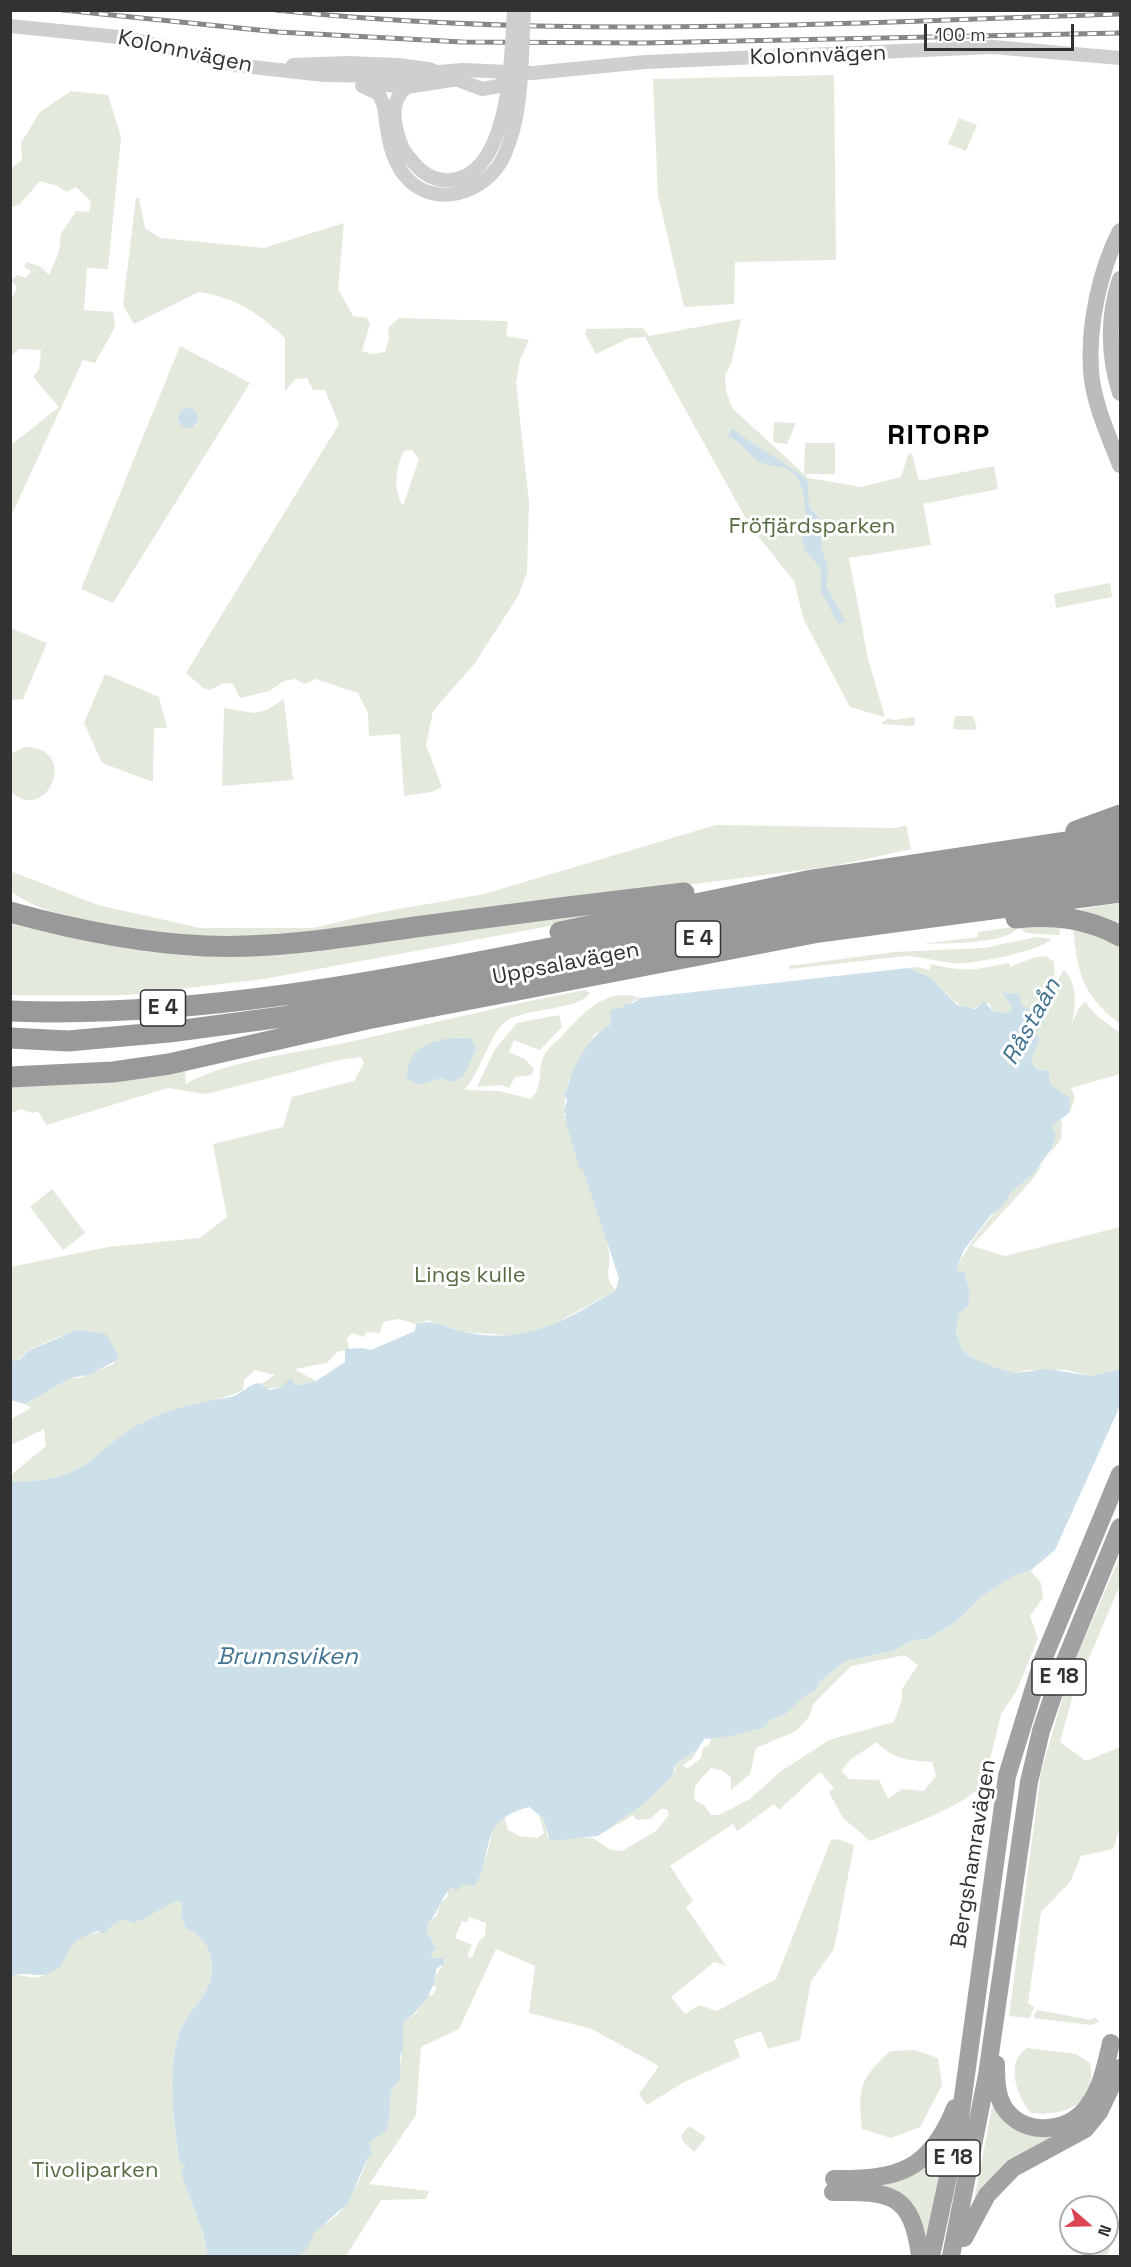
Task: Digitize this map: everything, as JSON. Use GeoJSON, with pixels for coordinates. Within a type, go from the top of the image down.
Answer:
{"type":"FeatureCollection","features":[{"type":"Feature","properties":{"kind":"highway"},"geometry":{"type":"LineString","coordinates":[[1006,851],[1120,815]]}},
{"type":"Feature","properties":{"kind":"highway","name":"E 4"},"geometry":{"type":"LineString","coordinates":[[314,990],[412,963],[807,881],[1120,834]]}},
{"type":"Feature","properties":{"kind":"highway","name":"Uppsalavägen"},"geometry":{"type":"LineString","coordinates":[[10,1011],[143,1010],[236,1002],[928,881],[1120,853]]}},
{"type":"Feature","properties":{"kind":"highway","name":"Uppsalavägen"},"geometry":{"type":"LineString","coordinates":[[10,1038],[69,1041],[169,1032],[282,1017],[823,915],[1120,872]]}},
{"type":"Feature","properties":{"kind":"highway"},"geometry":{"type":"LineString","coordinates":[[10,912],[93,934],[146,942],[209,946],[264,945],[331,939],[648,897],[807,881]]}},
{"type":"Feature","properties":{"kind":"highway"},"geometry":{"type":"LineString","coordinates":[[10,1077],[113,1072],[169,1064],[468,999],[759,946],[819,932],[1120,891]]}},
{"type":"Feature","properties":{"kind":"highway"},"geometry":{"type":"LineString","coordinates":[[10,901],[40,920]]}},
{"type":"Feature","properties":{"kind":"highway"},"geometry":{"type":"LineString","coordinates":[[759,946],[1030,916],[1080,919],[1100,925],[1120,936]]}},
{"type":"Feature","properties":{"kind":"highway"},"geometry":{"type":"LineString","coordinates":[[426,991],[468,999]]}},
{"type":"Feature","properties":{"kind":"highway","name":"Bergshamravägen"},"geometry":{"type":"LineString","coordinates":[[931,2256],[959,2126],[1007,1776],[1042,1662],[1120,1474]]}},
{"type":"Feature","properties":{"kind":"highway","name":"Bergshamravägen"},"geometry":{"type":"LineString","coordinates":[[953,2256],[995,2024],[1020,1835],[1041,1731],[1063,1666],[1120,1527]]}},
{"type":"Feature","properties":{"kind":"highway"},"geometry":{"type":"LineString","coordinates":[[995,2024],[996,2079],[999,2096],[1005,2108],[1017,2121],[1034,2127],[1062,2126],[1079,2116],[1101,2085],[1116,2044]]}},
{"type":"Feature","properties":{"kind":"highway"},"geometry":{"type":"LineString","coordinates":[[921,2256],[914,2224],[898,2201],[873,2192],[834,2185],[892,2175],[907,2170],[926,2157],[944,2135],[955,2109],[969,2057]]}},
{"type":"Feature","properties":{"kind":"highway"},"geometry":{"type":"LineString","coordinates":[[953,2256],[987,2195],[1013,2168],[1085,2129],[1099,2112],[1120,2068]]}},
{"type":"Feature","properties":{"kind":"main road"},"geometry":{"type":"LineString","coordinates":[[1120,231],[1111,289],[1091,372],[1100,408],[1120,465]]}},
{"type":"Feature","properties":{"kind":"main road"},"geometry":{"type":"LineString","coordinates":[[1111,289],[1109,331],[1112,368],[1120,393]]}},
{"type":"Feature","properties":{"kind":"street"},"geometry":{"type":"LineString","coordinates":[[407,87],[400,94],[395,106],[396,127],[403,149],[419,170],[443,181],[454,180],[476,169],[492,148],[500,127],[512,74],[514,10]]}},
{"type":"Feature","properties":{"kind":"street"},"geometry":{"type":"LineString","coordinates":[[389,86],[385,94],[384,106],[394,156],[404,175],[416,185],[438,195],[453,195],[483,182],[504,157],[513,130],[524,10]]}},
{"type":"Feature","properties":{"kind":"street","name":"Kolonnvägen"},"geometry":{"type":"LineString","coordinates":[[10,26],[149,42],[253,68],[324,75],[389,76],[439,70],[512,74]]}},
{"type":"Feature","properties":{"kind":"street","name":"Kolonnvägen"},"geometry":{"type":"LineString","coordinates":[[354,83],[407,87],[437,81],[488,79],[512,74],[645,62],[993,47],[1120,58]]}},
{"type":"Feature","properties":{"kind":"street"},"geometry":{"type":"LineString","coordinates":[[253,68],[348,63],[398,64],[429,69],[482,89],[499,86],[512,74]]}},
{"type":"Feature","properties":{"kind":"street","name":"Kolonnvägen"},"geometry":{"type":"LineString","coordinates":[[389,86],[439,70]]}},
{"type":"Feature","properties":{"kind":"street","name":"Kolonnvägen"},"geometry":{"type":"LineString","coordinates":[[324,75],[354,83],[379,94],[384,106]]}},
{"type":"Feature","properties":{"kind":"green space"},"geometry":{"type":"Polygon","coordinates":[[[834,75],[836,260],[735,262],[734,304],[684,307],[658,195],[653,79],[834,75]]]}},
{"type":"Feature","properties":{"kind":"green space"},"geometry":{"type":"Polygon","coordinates":[[[71,91],[108,95],[121,137],[108,269],[87,268],[84,310],[113,312],[115,327],[95,363],[83,360],[11,516],[11,445],[59,407],[33,377],[39,369],[41,350],[19,349],[11,356],[11,301],[17,287],[11,280],[17,275],[26,278],[31,271],[24,267],[27,262],[41,267],[49,275],[59,252],[61,234],[76,211],[89,212],[91,201],[76,187],[66,192],[58,186],[40,181],[20,204],[11,207],[11,169],[22,160],[21,143],[40,112],[71,91]]]}},
{"type":"Feature","properties":{"kind":"green space"},"geometry":{"type":"Polygon","coordinates":[[[959,118],[977,125],[966,151],[948,144],[959,118]]]}},
{"type":"Feature","properties":{"kind":"green space"},"geometry":{"type":"Polygon","coordinates":[[[136,198],[139,198],[145,228],[160,238],[264,248],[344,223],[338,289],[353,316],[367,318],[370,324],[362,351],[371,354],[385,352],[389,338],[388,328],[399,318],[504,321],[508,322],[506,336],[529,340],[520,360],[516,383],[529,503],[527,573],[518,596],[475,663],[433,711],[426,745],[442,787],[432,792],[404,796],[400,734],[369,736],[368,713],[358,693],[316,679],[304,684],[295,679],[284,681],[269,691],[240,698],[233,684],[224,683],[210,690],[203,688],[186,673],[339,424],[325,390],[313,390],[307,378],[295,379],[285,391],[285,338],[266,321],[246,308],[225,298],[199,292],[134,324],[123,305],[136,198]],[[412,450],[404,451],[399,464],[396,485],[403,506],[419,459],[412,450]]]}},
{"type":"Feature","properties":{"kind":"green space","name":"Fröfjärdsparken"},"geometry":{"type":"Polygon","coordinates":[[[741,319],[731,364],[725,375],[726,392],[733,409],[804,474],[805,443],[835,443],[835,474],[805,474],[808,478],[861,487],[901,477],[908,455],[912,453],[919,481],[994,466],[998,489],[923,504],[931,545],[849,558],[868,659],[885,717],[850,707],[804,620],[794,581],[750,526],[645,337],[629,338],[596,354],[585,334],[587,329],[643,328],[649,336],[741,319]]]}},
{"type":"Feature","properties":{"kind":"green space"},"geometry":{"type":"Polygon","coordinates":[[[180,346],[250,383],[113,603],[81,589],[180,346]],[[196,412],[178,414],[179,424],[195,426],[198,421],[196,412]]]}},
{"type":"Feature","properties":{"kind":"green space"},"geometry":{"type":"Polygon","coordinates":[[[774,422],[796,423],[787,444],[773,442],[774,422]]]}},
{"type":"Feature","properties":{"kind":"green space"},"geometry":{"type":"Polygon","coordinates":[[[1110,583],[1112,597],[1056,608],[1054,594],[1110,583]]]}},
{"type":"Feature","properties":{"kind":"green space"},"geometry":{"type":"Polygon","coordinates":[[[11,628],[47,643],[23,699],[11,700],[11,628]]]}},
{"type":"Feature","properties":{"kind":"green space"},"geometry":{"type":"Polygon","coordinates":[[[105,674],[159,697],[167,728],[154,728],[153,782],[102,763],[84,723],[105,674]]]}},
{"type":"Feature","properties":{"kind":"green space"},"geometry":{"type":"Polygon","coordinates":[[[284,699],[293,780],[222,786],[224,708],[254,713],[267,710],[284,699]]]}},
{"type":"Feature","properties":{"kind":"green space"},"geometry":{"type":"Polygon","coordinates":[[[955,716],[973,716],[977,728],[973,730],[953,729],[955,716]]]}},
{"type":"Feature","properties":{"kind":"green space"},"geometry":{"type":"Polygon","coordinates":[[[915,717],[914,726],[881,724],[888,718],[893,720],[915,717]]]}},
{"type":"Feature","properties":{"kind":"green space"},"geometry":{"type":"Polygon","coordinates":[[[24,747],[41,750],[51,758],[55,770],[53,782],[47,792],[37,799],[25,800],[11,792],[11,754],[24,747]]]}},
{"type":"Feature","properties":{"kind":"green space"},"geometry":{"type":"Polygon","coordinates":[[[716,825],[896,828],[906,825],[911,849],[834,866],[260,940],[168,937],[109,927],[39,907],[22,899],[11,890],[10,871],[98,905],[200,928],[313,928],[377,913],[484,894],[716,825]]]}},
{"type":"Feature","properties":{"kind":"green space"},"geometry":{"type":"Polygon","coordinates":[[[674,903],[264,979],[128,995],[11,995],[10,919],[160,950],[674,903]]]}},
{"type":"Feature","properties":{"kind":"green space"},"geometry":{"type":"Polygon","coordinates":[[[1120,903],[1120,927],[1080,909],[1120,903]]]}},
{"type":"Feature","properties":{"kind":"green space"},"geometry":{"type":"Polygon","coordinates":[[[1073,923],[1120,942],[1120,1024],[1096,1002],[1083,980],[1076,955],[1073,923]]]}},
{"type":"Feature","properties":{"kind":"green space"},"geometry":{"type":"Polygon","coordinates":[[[1062,925],[1059,935],[1026,933],[1018,927],[1012,933],[989,940],[922,944],[978,937],[978,932],[1014,927],[1062,925]]]}},
{"type":"Feature","properties":{"kind":"green space"},"geometry":{"type":"Polygon","coordinates":[[[1037,937],[1052,939],[1033,949],[974,962],[952,963],[906,956],[790,969],[789,966],[894,952],[984,948],[1037,937]]]}},
{"type":"Feature","properties":{"kind":"green space"},"geometry":{"type":"Polygon","coordinates":[[[1046,956],[1054,962],[1055,984],[1064,970],[1069,975],[1075,996],[1071,1026],[1078,1009],[1085,1002],[1096,1015],[1120,1033],[1120,1074],[1071,1088],[1075,1098],[1070,1112],[1070,1098],[1050,1084],[1049,1071],[1036,1069],[1031,1058],[1040,1039],[1036,1033],[1040,1010],[1038,1014],[1020,1005],[1018,994],[1004,992],[1012,1008],[1008,1013],[993,1011],[989,1003],[980,1007],[965,1007],[954,1001],[933,981],[908,968],[918,967],[929,970],[931,964],[954,969],[970,969],[1009,963],[1010,967],[1035,957],[1046,956]]]}},
{"type":"Feature","properties":{"kind":"green space","name":"Lings kulle"},"geometry":{"type":"Polygon","coordinates":[[[585,990],[590,993],[575,1003],[517,1016],[501,1025],[490,1042],[476,1073],[464,1090],[500,1091],[531,1099],[538,1088],[545,1053],[587,1010],[606,999],[617,996],[628,995],[640,998],[615,1010],[611,1026],[595,1034],[569,1080],[563,1111],[607,1237],[610,1257],[608,1276],[616,1290],[547,1328],[519,1336],[463,1332],[427,1320],[416,1324],[398,1319],[383,1322],[380,1333],[367,1332],[363,1337],[353,1333],[347,1338],[349,1349],[337,1352],[327,1363],[294,1369],[316,1381],[295,1386],[291,1379],[281,1387],[264,1389],[261,1384],[275,1375],[255,1370],[244,1380],[243,1390],[155,1417],[127,1433],[78,1469],[40,1480],[11,1482],[11,1475],[46,1446],[44,1429],[11,1445],[11,1419],[31,1408],[25,1404],[71,1378],[79,1378],[114,1364],[105,1333],[85,1331],[60,1336],[33,1348],[17,1360],[10,1358],[11,1267],[108,1247],[200,1238],[227,1217],[213,1144],[283,1127],[292,1097],[354,1081],[364,1063],[361,1057],[339,1060],[206,1094],[168,1088],[46,1125],[38,1111],[32,1113],[21,1109],[11,1113],[12,1087],[116,1082],[185,1071],[186,1084],[202,1076],[240,1064],[585,990]],[[461,1037],[438,1041],[441,1078],[452,1082],[461,1037]]]}},
{"type":"Feature","properties":{"kind":"green space"},"geometry":{"type":"Polygon","coordinates":[[[559,1015],[562,1027],[540,1050],[514,1040],[509,1052],[525,1059],[534,1069],[532,1075],[515,1077],[509,1088],[500,1085],[477,1087],[495,1049],[517,1023],[559,1015]]]}},
{"type":"Feature","properties":{"kind":"green space"},"geometry":{"type":"Polygon","coordinates":[[[1058,1119],[1062,1121],[1061,1139],[1051,1152],[1054,1145],[1052,1126],[1058,1119]]]}},
{"type":"Feature","properties":{"kind":"green space"},"geometry":{"type":"Polygon","coordinates":[[[1046,1160],[1031,1181],[972,1246],[1005,1256],[1120,1227],[1120,1369],[1092,1376],[1066,1370],[1027,1370],[1015,1373],[971,1358],[962,1350],[956,1330],[959,1314],[968,1306],[970,1294],[964,1271],[958,1271],[957,1268],[975,1238],[1010,1193],[1046,1160]]]}},
{"type":"Feature","properties":{"kind":"green space"},"geometry":{"type":"Polygon","coordinates":[[[52,1189],[85,1233],[63,1250],[30,1207],[52,1189]]]}},
{"type":"Feature","properties":{"kind":"green space"},"geometry":{"type":"Polygon","coordinates":[[[1120,1556],[1120,1585],[1072,1698],[1060,1742],[1086,1761],[1120,1747],[1120,1827],[1113,1849],[1081,1856],[1070,1882],[1041,1912],[1028,2003],[1034,2007],[1030,2018],[1009,2016],[1041,1772],[1067,1683],[1074,1675],[1076,1659],[1120,1556]]]}},
{"type":"Feature","properties":{"kind":"green space"},"geometry":{"type":"Polygon","coordinates":[[[1031,1571],[1041,1583],[1043,1598],[1030,1616],[1038,1638],[1017,1690],[1001,1714],[985,1781],[975,1791],[948,1809],[870,1841],[843,1818],[829,1792],[834,1788],[820,1772],[779,1810],[774,1804],[737,1831],[733,1824],[670,1866],[693,1901],[686,1907],[726,1966],[714,1962],[671,1997],[685,2014],[699,2005],[717,2011],[776,1979],[831,1840],[837,1839],[854,1845],[834,1949],[811,1981],[800,2040],[768,2049],[761,2031],[734,2040],[740,2057],[684,2082],[647,2105],[639,2094],[659,2066],[592,2029],[529,2013],[535,1966],[496,1949],[459,2029],[421,2047],[416,2115],[369,2184],[429,2191],[426,2199],[381,2200],[346,2256],[297,2256],[313,2234],[343,2208],[364,2169],[369,2143],[389,2123],[391,2090],[400,2080],[403,2024],[417,2012],[428,1994],[432,1996],[437,1988],[433,1985],[436,1975],[445,1962],[444,1958],[433,1958],[431,1954],[436,1946],[427,1932],[428,1923],[437,1915],[441,1902],[447,1898],[448,1891],[470,1878],[482,1866],[492,1833],[504,1816],[508,1830],[519,1836],[538,1838],[544,1833],[539,1815],[543,1818],[548,1838],[593,1838],[611,1850],[622,1851],[656,1831],[669,1815],[667,1809],[661,1809],[650,1819],[637,1820],[633,1815],[598,1836],[645,1803],[675,1771],[676,1764],[698,1749],[692,1759],[683,1765],[687,1769],[701,1758],[703,1748],[709,1745],[711,1738],[733,1736],[765,1727],[770,1720],[786,1714],[803,1697],[816,1690],[820,1681],[846,1661],[893,1651],[913,1640],[928,1639],[957,1621],[981,1597],[1013,1576],[1031,1571]],[[905,1655],[851,1666],[814,1703],[809,1717],[796,1731],[756,1748],[750,1774],[731,1790],[731,1778],[723,1771],[711,1768],[695,1786],[694,1800],[704,1805],[711,1815],[719,1815],[750,1799],[780,1772],[829,1740],[894,1722],[902,1700],[902,1689],[918,1665],[905,1655]],[[877,1742],[851,1759],[841,1771],[849,1779],[879,1780],[888,1799],[902,1789],[924,1791],[936,1776],[932,1762],[895,1756],[877,1742]],[[469,1917],[467,1922],[462,1921],[455,1938],[472,1945],[467,1956],[472,1958],[479,1941],[485,1936],[486,1923],[469,1917]]]}},
{"type":"Feature","properties":{"kind":"green space","name":"Tivoliparken"},"geometry":{"type":"Polygon","coordinates":[[[177,1901],[183,1904],[186,1928],[199,1936],[207,1947],[212,1968],[207,1990],[182,2027],[177,2042],[172,2075],[173,2110],[179,2159],[186,2166],[181,2174],[202,2230],[208,2256],[11,2256],[11,1977],[42,1976],[65,1957],[74,1941],[93,1933],[106,1932],[114,1922],[126,1919],[137,1922],[162,1906],[177,1901]]]}},
{"type":"Feature","properties":{"kind":"green space"},"geometry":{"type":"Polygon","coordinates":[[[1037,2010],[1091,2020],[1095,2017],[1099,2022],[1091,2025],[1033,2018],[1037,2010]]]}},
{"type":"Feature","properties":{"kind":"green space"},"geometry":{"type":"Polygon","coordinates":[[[1027,2048],[1076,2054],[1090,2063],[1091,2077],[1084,2097],[1067,2109],[1044,2114],[1031,2113],[1021,2098],[1014,2071],[1020,2054],[1027,2048]]]}},
{"type":"Feature","properties":{"kind":"green space"},"geometry":{"type":"Polygon","coordinates":[[[915,2050],[938,2058],[942,2085],[920,2127],[891,2138],[862,2129],[860,2104],[866,2078],[890,2051],[915,2050]]]}},
{"type":"Feature","properties":{"kind":"green space"},"geometry":{"type":"Polygon","coordinates":[[[993,2102],[1055,2134],[973,2206],[993,2102]]]}},
{"type":"Feature","properties":{"kind":"green space"},"geometry":{"type":"Polygon","coordinates":[[[689,2126],[706,2137],[694,2152],[683,2141],[681,2135],[689,2126]]]}},
{"type":"Feature","properties":{"kind":"green space"},"geometry":{"type":"Polygon","coordinates":[[[946,2149],[927,2237],[917,2213],[910,2205],[894,2196],[859,2185],[907,2178],[924,2168],[946,2149]]]}},
{"type":"Feature","properties":{"kind":"green space"},"geometry":{"type":"Polygon","coordinates":[[[1081,2255],[1107,2255],[1107,2256],[1081,2255]]]}},
{"type":"Feature","properties":{"kind":"water"},"geometry":{"type":"Polygon","coordinates":[[[188,408],[195,411],[198,418],[195,425],[188,428],[181,425],[178,418],[181,411],[188,408]]]}},
{"type":"Feature","properties":{"kind":"water"},"geometry":{"type":"Polygon","coordinates":[[[732,428],[808,481],[809,507],[822,522],[821,547],[828,568],[826,586],[846,622],[838,623],[821,592],[821,569],[805,550],[800,532],[808,523],[803,492],[797,478],[785,468],[760,462],[753,457],[737,441],[728,437],[732,428]]]}},
{"type":"Feature","properties":{"kind":"water","name":"Brunnsviken"},"geometry":{"type":"Polygon","coordinates":[[[908,968],[931,978],[957,1005],[976,1009],[984,1001],[993,1011],[1008,1013],[1012,1008],[1003,992],[1019,994],[1021,1005],[1037,1013],[1041,1010],[1044,1023],[1036,1033],[1040,1039],[1031,1058],[1036,1069],[1049,1071],[1050,1084],[1070,1098],[1070,1112],[1052,1126],[1056,1135],[1053,1147],[1034,1173],[1011,1192],[1003,1206],[991,1215],[964,1250],[957,1268],[958,1271],[964,1271],[970,1294],[968,1306],[959,1314],[956,1330],[962,1350],[972,1358],[1015,1373],[1046,1369],[1092,1376],[1120,1369],[1120,1406],[1055,1550],[1030,1571],[1013,1576],[981,1597],[957,1621],[928,1639],[913,1640],[893,1651],[846,1661],[820,1681],[816,1690],[803,1697],[786,1714],[770,1720],[765,1727],[733,1736],[704,1739],[698,1749],[676,1764],[672,1776],[645,1803],[598,1836],[550,1841],[543,1818],[529,1807],[501,1820],[490,1838],[481,1873],[475,1886],[464,1884],[458,1890],[452,1888],[448,1891],[428,1923],[427,1932],[436,1947],[431,1954],[433,1958],[444,1958],[444,1964],[436,1969],[433,1985],[426,2000],[403,2024],[400,2080],[391,2090],[389,2123],[386,2131],[369,2143],[372,2155],[368,2157],[348,2203],[314,2233],[307,2249],[297,2256],[208,2256],[202,2230],[181,2174],[185,2166],[179,2160],[173,2110],[172,2075],[177,2042],[185,2021],[207,1990],[212,1968],[207,1947],[199,1936],[186,1928],[181,1915],[183,1904],[177,1901],[141,1920],[133,1923],[120,1920],[104,1934],[98,1931],[83,1937],[74,1943],[61,1966],[47,1974],[23,1974],[11,1977],[11,1482],[40,1480],[69,1473],[86,1464],[134,1427],[174,1410],[231,1397],[259,1383],[269,1390],[281,1387],[291,1378],[295,1386],[316,1381],[345,1362],[345,1349],[371,1350],[415,1331],[416,1324],[422,1322],[487,1335],[527,1333],[562,1320],[616,1290],[619,1278],[583,1170],[579,1167],[565,1118],[566,1114],[563,1112],[567,1100],[564,1093],[567,1091],[572,1073],[589,1044],[603,1029],[611,1025],[610,1010],[633,1003],[640,998],[908,968]]]}},
{"type":"Feature","properties":{"kind":"water"},"geometry":{"type":"Polygon","coordinates":[[[449,1038],[471,1038],[476,1049],[463,1077],[452,1082],[441,1078],[418,1085],[406,1077],[411,1060],[419,1049],[449,1038]]]}},
{"type":"Feature","properties":{"kind":"water"},"geometry":{"type":"Polygon","coordinates":[[[77,1330],[105,1333],[119,1356],[117,1360],[91,1374],[71,1378],[25,1404],[11,1400],[11,1358],[14,1361],[20,1359],[30,1350],[77,1330]]]}},
{"type":"Feature","properties":{"kind":"waterway","name":"Råstaån"},"geometry":{"type":"LineString","coordinates":[[1039,1012],[1054,987]]}},
{"type":"Feature","properties":{"kind":"railway"},"geometry":{"type":"LineString","coordinates":[[63,10],[278,32],[462,42],[643,43],[1120,33]]}},
{"type":"Feature","properties":{"kind":"railway"},"geometry":{"type":"LineString","coordinates":[[276,10],[486,25],[592,27],[803,25],[1120,14]]}},
{"type":"Feature","properties":{"kind":"district","name":"RITORP"},"geometry":{"type":"Point","coordinates":[939,436]}}]}
